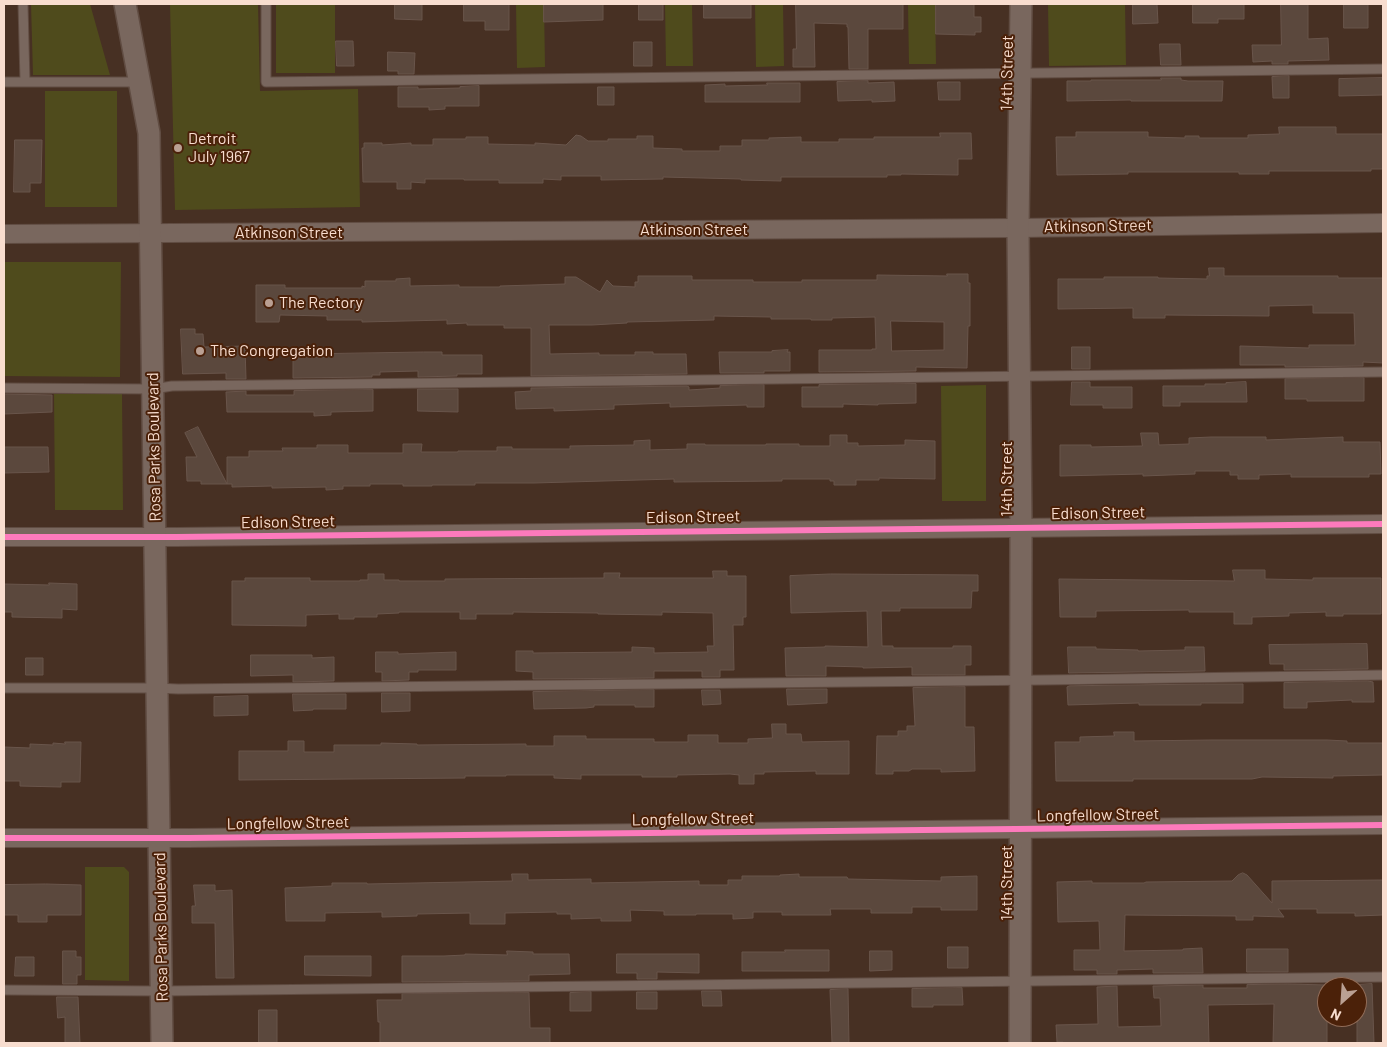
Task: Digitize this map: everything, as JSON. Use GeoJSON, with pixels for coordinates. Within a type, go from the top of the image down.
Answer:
{"type":"FeatureCollection","features":[{"type":"Feature","properties":{"kind":"street","name":"Rosa Parks Boulevard"},"geometry":{"type":"LineString","coordinates":[[125,4],[149,133],[162,1043]]}},
{"type":"Feature","properties":{"kind":"street","name":"14th Street"},"geometry":{"type":"LineString","coordinates":[[1020,1043],[1021,528],[1018,228],[1021,4]]}},
{"type":"Feature","properties":{"kind":"street","name":"Atkinson Street"},"geometry":{"type":"LineString","coordinates":[[4,234],[1018,228],[1383,223]]}},
{"type":"Feature","properties":{"kind":"street","name":"Edison Street"},"geometry":{"type":"LineString","coordinates":[[4,537],[1383,524]]}},
{"type":"Feature","properties":{"kind":"street","name":"Longfellow Street"},"geometry":{"type":"LineString","coordinates":[[4,838],[1021,830],[1383,825]]}},
{"type":"Feature","properties":{"kind":"lane"},"geometry":{"type":"LineString","coordinates":[[23,4],[25,82]]}},
{"type":"Feature","properties":{"kind":"lane"},"geometry":{"type":"LineString","coordinates":[[266,4],[266,82],[1383,69]]}},
{"type":"Feature","properties":{"kind":"lane"},"geometry":{"type":"LineString","coordinates":[[4,82],[139,82]]}},
{"type":"Feature","properties":{"kind":"lane"},"geometry":{"type":"LineString","coordinates":[[4,388],[153,389],[172,386],[1383,372]]}},
{"type":"Feature","properties":{"kind":"lane"},"geometry":{"type":"LineString","coordinates":[[4,688],[178,689],[1383,674]]}},
{"type":"Feature","properties":{"kind":"lane"},"geometry":{"type":"LineString","coordinates":[[4,990],[161,991],[1383,977]]}},
{"type":"Feature","properties":{"kind":"shaded area"},"geometry":{"type":"Polygon","coordinates":[[[31,4],[90,4],[110,75],[33,75],[31,4]]]}},
{"type":"Feature","properties":{"kind":"shaded area"},"geometry":{"type":"Polygon","coordinates":[[[170,4],[258,4],[260,91],[358,89],[360,207],[175,210],[170,4]]]}},
{"type":"Feature","properties":{"kind":"shaded area"},"geometry":{"type":"Polygon","coordinates":[[[276,4],[335,4],[335,73],[276,73],[276,4]]]}},
{"type":"Feature","properties":{"kind":"shaded area"},"geometry":{"type":"Polygon","coordinates":[[[516,4],[544,4],[545,67],[517,68],[516,4]]]}},
{"type":"Feature","properties":{"kind":"shaded area"},"geometry":{"type":"Polygon","coordinates":[[[665,4],[692,4],[693,66],[666,66],[665,4]]]}},
{"type":"Feature","properties":{"kind":"shaded area"},"geometry":{"type":"Polygon","coordinates":[[[755,4],[783,4],[784,66],[756,67],[755,4]]]}},
{"type":"Feature","properties":{"kind":"shaded area"},"geometry":{"type":"Polygon","coordinates":[[[908,4],[935,4],[936,64],[909,64],[908,4]]]}},
{"type":"Feature","properties":{"kind":"shaded area"},"geometry":{"type":"Polygon","coordinates":[[[1048,4],[1125,4],[1126,65],[1049,66],[1048,4]]]}},
{"type":"Feature","properties":{"kind":"shaded area"},"geometry":{"type":"Polygon","coordinates":[[[45,91],[117,91],[117,207],[45,207],[45,91]]]}},
{"type":"Feature","properties":{"kind":"shaded area"},"geometry":{"type":"Polygon","coordinates":[[[4,262],[121,262],[120,377],[4,376],[4,262]]]}},
{"type":"Feature","properties":{"kind":"shaded area"},"geometry":{"type":"Polygon","coordinates":[[[986,385],[986,501],[942,501],[941,386],[986,385]]]}},
{"type":"Feature","properties":{"kind":"shaded area"},"geometry":{"type":"Polygon","coordinates":[[[54,394],[122,394],[123,510],[55,510],[54,394]]]}},
{"type":"Feature","properties":{"kind":"shaded area"},"geometry":{"type":"Polygon","coordinates":[[[85,867],[124,867],[129,872],[129,981],[85,980],[85,867]]]}},
{"type":"Feature","properties":{"kind":"building"},"geometry":{"type":"Polygon","coordinates":[[[395,4],[422,4],[422,20],[395,19],[395,4]]]}},
{"type":"Feature","properties":{"kind":"building"},"geometry":{"type":"Polygon","coordinates":[[[464,4],[509,4],[509,30],[485,30],[485,21],[464,21],[464,4]]]}},
{"type":"Feature","properties":{"kind":"building"},"geometry":{"type":"Polygon","coordinates":[[[544,4],[603,4],[603,20],[544,22],[544,4]]]}},
{"type":"Feature","properties":{"kind":"building"},"geometry":{"type":"Polygon","coordinates":[[[639,4],[663,4],[663,20],[639,20],[639,4]]]}},
{"type":"Feature","properties":{"kind":"building"},"geometry":{"type":"Polygon","coordinates":[[[704,4],[751,4],[751,18],[704,18],[704,4]]]}},
{"type":"Feature","properties":{"kind":"building"},"geometry":{"type":"Polygon","coordinates":[[[796,4],[903,4],[903,29],[868,29],[868,69],[849,69],[847,24],[814,23],[815,67],[793,67],[793,49],[796,49],[796,4]]]}},
{"type":"Feature","properties":{"kind":"building"},"geometry":{"type":"Polygon","coordinates":[[[936,4],[974,4],[974,17],[981,17],[981,32],[975,32],[975,35],[936,34],[936,4]]]}},
{"type":"Feature","properties":{"kind":"building"},"geometry":{"type":"Polygon","coordinates":[[[1133,4],[1157,4],[1158,23],[1133,24],[1133,4]]]}},
{"type":"Feature","properties":{"kind":"building"},"geometry":{"type":"Polygon","coordinates":[[[1193,4],[1244,4],[1244,19],[1218,19],[1218,23],[1193,23],[1193,4]]]}},
{"type":"Feature","properties":{"kind":"building"},"geometry":{"type":"Polygon","coordinates":[[[1281,4],[1308,4],[1308,39],[1328,38],[1329,60],[1288,61],[1288,64],[1272,64],[1272,61],[1253,62],[1252,45],[1281,45],[1281,4]]]}},
{"type":"Feature","properties":{"kind":"building"},"geometry":{"type":"Polygon","coordinates":[[[1344,4],[1368,4],[1368,28],[1344,28],[1344,4]]]}},
{"type":"Feature","properties":{"kind":"building"},"geometry":{"type":"Polygon","coordinates":[[[336,41],[353,41],[354,66],[337,66],[336,41]]]}},
{"type":"Feature","properties":{"kind":"building"},"geometry":{"type":"Polygon","coordinates":[[[634,42],[652,42],[652,66],[634,66],[634,42]]]}},
{"type":"Feature","properties":{"kind":"building"},"geometry":{"type":"Polygon","coordinates":[[[1160,44],[1180,44],[1181,65],[1161,65],[1160,44]]]}},
{"type":"Feature","properties":{"kind":"building"},"geometry":{"type":"Polygon","coordinates":[[[388,52],[415,53],[414,74],[398,74],[398,71],[388,71],[388,52]]]}},
{"type":"Feature","properties":{"kind":"building"},"geometry":{"type":"Polygon","coordinates":[[[1289,76],[1289,98],[1273,98],[1272,77],[1289,76]]]}},
{"type":"Feature","properties":{"kind":"building"},"geometry":{"type":"Polygon","coordinates":[[[1161,78],[1181,78],[1181,80],[1188,81],[1223,81],[1222,101],[1067,101],[1067,81],[1161,80],[1161,78]]]}},
{"type":"Feature","properties":{"kind":"building"},"geometry":{"type":"Polygon","coordinates":[[[1383,78],[1383,95],[1339,96],[1339,79],[1383,78]]]}},
{"type":"Feature","properties":{"kind":"building"},"geometry":{"type":"Polygon","coordinates":[[[868,81],[868,83],[894,82],[895,101],[838,101],[837,82],[868,81]]]}},
{"type":"Feature","properties":{"kind":"building"},"geometry":{"type":"Polygon","coordinates":[[[938,82],[960,82],[960,100],[939,100],[938,82]]]}},
{"type":"Feature","properties":{"kind":"building"},"geometry":{"type":"Polygon","coordinates":[[[767,83],[800,83],[800,102],[705,102],[705,85],[767,85],[767,83]]]}},
{"type":"Feature","properties":{"kind":"building"},"geometry":{"type":"Polygon","coordinates":[[[479,86],[479,106],[445,106],[445,109],[429,110],[429,107],[398,107],[398,87],[418,87],[418,89],[479,86]]]}},
{"type":"Feature","properties":{"kind":"building"},"geometry":{"type":"Polygon","coordinates":[[[598,87],[614,87],[614,105],[598,105],[598,87]]]}},
{"type":"Feature","properties":{"kind":"building"},"geometry":{"type":"Polygon","coordinates":[[[1279,127],[1336,127],[1336,134],[1383,134],[1383,169],[1371,169],[1371,171],[1269,171],[1269,174],[1239,174],[1239,172],[1128,172],[1128,174],[1057,175],[1056,137],[1076,137],[1076,132],[1148,132],[1148,137],[1185,138],[1185,136],[1199,136],[1199,138],[1248,138],[1248,135],[1279,134],[1279,127]]]}},
{"type":"Feature","properties":{"kind":"building"},"geometry":{"type":"Polygon","coordinates":[[[940,133],[971,133],[972,159],[958,159],[958,175],[901,174],[887,175],[887,177],[781,177],[781,181],[663,177],[663,179],[601,180],[601,176],[561,176],[561,180],[543,179],[543,183],[499,183],[499,180],[425,179],[425,183],[411,182],[411,189],[397,189],[397,182],[363,182],[362,148],[364,148],[364,143],[433,145],[433,139],[488,137],[488,144],[535,145],[535,143],[566,145],[576,135],[588,141],[637,139],[637,136],[653,136],[653,148],[682,149],[682,151],[720,151],[720,146],[742,146],[742,140],[801,137],[801,142],[839,142],[839,139],[874,139],[874,137],[940,137],[940,133]]]}},
{"type":"Feature","properties":{"kind":"building"},"geometry":{"type":"Polygon","coordinates":[[[15,140],[42,140],[41,183],[30,183],[30,192],[14,192],[15,140]]]}},
{"type":"Feature","properties":{"kind":"building"},"geometry":{"type":"Polygon","coordinates":[[[1209,268],[1224,268],[1224,276],[1383,278],[1383,363],[1363,362],[1363,366],[1285,367],[1285,365],[1240,365],[1240,346],[1309,348],[1309,345],[1355,345],[1354,313],[1313,313],[1313,305],[1269,306],[1269,316],[1165,315],[1165,318],[1133,318],[1133,308],[1058,309],[1058,279],[1158,277],[1207,279],[1209,268]]]}},
{"type":"Feature","properties":{"kind":"building"},"geometry":{"type":"Polygon","coordinates":[[[947,274],[968,274],[968,283],[970,283],[970,326],[968,326],[967,368],[916,367],[916,371],[819,372],[819,350],[876,349],[875,317],[811,320],[714,316],[714,320],[549,325],[550,354],[599,353],[599,355],[635,355],[635,352],[653,352],[653,354],[686,354],[687,374],[531,376],[531,328],[504,328],[504,325],[467,325],[467,323],[447,324],[447,320],[362,322],[362,320],[327,320],[327,316],[280,315],[279,322],[256,322],[256,285],[285,285],[285,288],[362,288],[362,286],[365,287],[365,281],[396,281],[396,279],[410,278],[410,286],[459,285],[459,287],[500,287],[565,284],[565,277],[576,277],[600,292],[607,280],[613,286],[635,287],[635,282],[638,282],[638,276],[692,276],[692,280],[802,282],[802,280],[877,280],[877,275],[947,276],[947,274]],[[891,321],[892,351],[944,350],[944,322],[891,321]]]}},
{"type":"Feature","properties":{"kind":"building"},"geometry":{"type":"Polygon","coordinates":[[[181,329],[195,329],[195,334],[203,334],[204,347],[245,346],[246,379],[226,379],[226,373],[183,374],[181,329]]]}},
{"type":"Feature","properties":{"kind":"building"},"geometry":{"type":"Polygon","coordinates":[[[1072,347],[1090,347],[1090,369],[1072,369],[1072,347]]]}},
{"type":"Feature","properties":{"kind":"building"},"geometry":{"type":"Polygon","coordinates":[[[788,350],[787,352],[790,352],[790,371],[720,373],[719,352],[772,352],[788,350]]]}},
{"type":"Feature","properties":{"kind":"building"},"geometry":{"type":"Polygon","coordinates":[[[442,352],[442,355],[482,355],[482,374],[418,377],[418,371],[380,372],[380,375],[372,375],[372,377],[293,378],[293,357],[326,357],[326,354],[442,352]]]}},
{"type":"Feature","properties":{"kind":"building"},"geometry":{"type":"Polygon","coordinates":[[[1364,378],[1364,401],[1285,399],[1285,379],[1364,378]]]}},
{"type":"Feature","properties":{"kind":"building"},"geometry":{"type":"Polygon","coordinates":[[[1072,382],[1090,382],[1090,387],[1132,387],[1132,408],[1103,408],[1103,405],[1071,405],[1072,382]]]}},
{"type":"Feature","properties":{"kind":"building"},"geometry":{"type":"Polygon","coordinates":[[[1246,382],[1247,402],[1180,402],[1180,406],[1163,406],[1163,386],[1205,386],[1205,384],[1246,382]]]}},
{"type":"Feature","properties":{"kind":"building"},"geometry":{"type":"Polygon","coordinates":[[[916,384],[916,403],[843,404],[843,407],[802,407],[802,387],[819,387],[819,385],[916,384]]]}},
{"type":"Feature","properties":{"kind":"building"},"geometry":{"type":"Polygon","coordinates":[[[764,385],[764,407],[747,407],[747,405],[670,407],[670,403],[614,405],[614,409],[554,411],[554,408],[516,409],[515,392],[531,391],[531,388],[687,386],[689,390],[720,388],[720,386],[764,385]]]}},
{"type":"Feature","properties":{"kind":"building"},"geometry":{"type":"Polygon","coordinates":[[[418,389],[458,389],[458,412],[418,411],[418,389]]]}},
{"type":"Feature","properties":{"kind":"building"},"geometry":{"type":"Polygon","coordinates":[[[373,390],[373,411],[331,412],[331,415],[314,416],[314,412],[227,412],[226,392],[246,391],[246,395],[294,395],[294,391],[373,390]]]}},
{"type":"Feature","properties":{"kind":"building"},"geometry":{"type":"Polygon","coordinates":[[[4,394],[52,395],[52,412],[4,414],[4,394]]]}},
{"type":"Feature","properties":{"kind":"building"},"geometry":{"type":"Polygon","coordinates":[[[198,427],[227,484],[201,484],[201,481],[187,481],[186,457],[197,457],[185,433],[198,427]]]}},
{"type":"Feature","properties":{"kind":"building"},"geometry":{"type":"Polygon","coordinates":[[[1141,433],[1158,433],[1159,445],[1189,444],[1189,438],[1211,437],[1266,437],[1266,440],[1343,437],[1343,442],[1380,442],[1381,474],[1369,474],[1369,477],[1291,477],[1291,474],[1259,475],[1259,479],[1238,479],[1238,475],[1230,475],[1230,471],[1195,471],[1195,474],[1143,476],[1143,474],[1060,476],[1060,445],[1091,445],[1091,447],[1142,446],[1141,433]]]}},
{"type":"Feature","properties":{"kind":"building"},"geometry":{"type":"Polygon","coordinates":[[[830,435],[847,435],[847,443],[858,443],[858,446],[905,445],[905,440],[935,441],[935,479],[879,478],[879,480],[856,480],[856,485],[834,485],[834,481],[830,481],[830,479],[674,482],[674,479],[475,483],[475,485],[432,486],[370,484],[370,486],[343,486],[343,489],[326,490],[326,487],[232,487],[232,484],[227,484],[227,457],[249,457],[249,451],[283,451],[282,448],[317,448],[317,445],[348,445],[348,453],[403,453],[403,444],[422,444],[421,452],[458,452],[497,451],[497,447],[512,447],[512,449],[570,449],[570,446],[634,445],[634,441],[650,440],[650,450],[687,449],[687,444],[799,444],[799,446],[830,446],[830,435]]]}},
{"type":"Feature","properties":{"kind":"building"},"geometry":{"type":"Polygon","coordinates":[[[4,447],[48,447],[49,472],[4,473],[4,447]]]}},
{"type":"Feature","properties":{"kind":"building"},"geometry":{"type":"Polygon","coordinates":[[[1233,570],[1265,570],[1265,579],[1381,578],[1381,614],[1326,616],[1326,612],[1289,613],[1289,616],[1252,617],[1252,624],[1234,624],[1234,612],[1189,612],[1189,610],[1096,611],[1096,617],[1060,617],[1059,579],[1234,581],[1233,570]]]}},
{"type":"Feature","properties":{"kind":"building"},"geometry":{"type":"Polygon","coordinates":[[[713,571],[727,571],[727,576],[746,576],[746,617],[743,617],[743,625],[733,625],[734,670],[720,670],[720,677],[702,677],[702,671],[654,671],[654,678],[533,679],[533,672],[516,671],[516,651],[533,651],[533,653],[632,652],[632,647],[654,648],[654,653],[708,652],[707,646],[714,646],[713,613],[662,612],[662,615],[513,612],[513,614],[476,614],[476,619],[460,619],[460,612],[399,612],[377,614],[377,617],[354,617],[354,619],[339,619],[339,614],[306,615],[306,626],[232,625],[232,581],[245,581],[245,578],[310,578],[310,581],[360,581],[368,580],[368,574],[384,574],[384,580],[445,581],[445,579],[604,578],[604,573],[620,573],[619,578],[713,578],[713,571]]]}},
{"type":"Feature","properties":{"kind":"building"},"geometry":{"type":"Polygon","coordinates":[[[831,574],[978,575],[978,591],[972,591],[971,608],[900,608],[900,611],[881,611],[882,646],[893,646],[893,648],[953,648],[953,646],[971,646],[971,665],[965,665],[965,675],[912,675],[912,667],[863,668],[826,666],[826,676],[786,676],[785,648],[825,646],[868,647],[867,611],[791,613],[790,576],[831,574]]]}},
{"type":"Feature","properties":{"kind":"building"},"geometry":{"type":"Polygon","coordinates":[[[49,583],[77,584],[77,610],[62,609],[62,618],[12,617],[12,612],[4,612],[4,584],[49,585],[49,583]]]}},
{"type":"Feature","properties":{"kind":"building"},"geometry":{"type":"Polygon","coordinates":[[[1367,644],[1368,669],[1284,670],[1284,664],[1270,664],[1269,645],[1367,644]]]}},
{"type":"Feature","properties":{"kind":"building"},"geometry":{"type":"Polygon","coordinates":[[[1068,647],[1096,647],[1096,649],[1138,651],[1185,650],[1185,647],[1204,647],[1205,671],[1069,673],[1068,647]]]}},
{"type":"Feature","properties":{"kind":"building"},"geometry":{"type":"Polygon","coordinates":[[[376,652],[398,652],[398,654],[456,652],[456,670],[418,670],[418,672],[409,672],[409,680],[382,681],[382,672],[376,672],[376,652]]]}},
{"type":"Feature","properties":{"kind":"building"},"geometry":{"type":"Polygon","coordinates":[[[251,655],[312,655],[312,658],[334,657],[334,681],[293,682],[293,675],[251,676],[251,655]]]}},
{"type":"Feature","properties":{"kind":"building"},"geometry":{"type":"Polygon","coordinates":[[[26,658],[43,658],[43,675],[26,675],[26,658]]]}},
{"type":"Feature","properties":{"kind":"building"},"geometry":{"type":"Polygon","coordinates":[[[1373,682],[1374,702],[1352,702],[1352,700],[1307,702],[1307,708],[1284,708],[1284,683],[1373,682]]]}},
{"type":"Feature","properties":{"kind":"building"},"geometry":{"type":"Polygon","coordinates":[[[1243,684],[1243,703],[1201,703],[1201,705],[1139,705],[1139,703],[1068,705],[1067,687],[1069,686],[1243,684]]]}},
{"type":"Feature","properties":{"kind":"building"},"geometry":{"type":"Polygon","coordinates":[[[965,687],[965,727],[974,727],[975,771],[941,772],[941,769],[912,769],[909,771],[893,771],[893,774],[876,774],[877,736],[898,736],[898,731],[907,731],[907,726],[915,726],[913,688],[965,687]]]}},
{"type":"Feature","properties":{"kind":"building"},"geometry":{"type":"Polygon","coordinates":[[[787,689],[827,689],[827,703],[788,705],[787,689]]]}},
{"type":"Feature","properties":{"kind":"building"},"geometry":{"type":"Polygon","coordinates":[[[654,690],[654,707],[594,705],[594,707],[586,708],[534,709],[533,692],[654,690]]]}},
{"type":"Feature","properties":{"kind":"building"},"geometry":{"type":"Polygon","coordinates":[[[702,690],[720,690],[721,704],[703,705],[702,690]]]}},
{"type":"Feature","properties":{"kind":"building"},"geometry":{"type":"Polygon","coordinates":[[[382,693],[410,693],[410,711],[382,712],[382,693]]]}},
{"type":"Feature","properties":{"kind":"building"},"geometry":{"type":"Polygon","coordinates":[[[293,694],[346,694],[346,709],[294,711],[293,694]]]}},
{"type":"Feature","properties":{"kind":"building"},"geometry":{"type":"Polygon","coordinates":[[[248,696],[248,715],[214,716],[214,697],[248,696]]]}},
{"type":"Feature","properties":{"kind":"building"},"geometry":{"type":"Polygon","coordinates":[[[772,724],[786,724],[786,734],[801,734],[802,742],[849,741],[849,774],[816,774],[816,771],[764,772],[764,774],[754,774],[754,784],[739,784],[739,775],[730,774],[677,775],[677,777],[581,775],[581,779],[554,778],[554,775],[506,775],[465,776],[465,778],[239,780],[239,751],[288,751],[288,741],[304,741],[304,752],[334,752],[334,745],[381,745],[381,743],[417,745],[526,744],[526,746],[554,746],[554,736],[586,736],[586,739],[654,739],[654,742],[688,742],[688,735],[718,735],[718,743],[748,743],[748,739],[772,738],[772,724]]]}},
{"type":"Feature","properties":{"kind":"building"},"geometry":{"type":"Polygon","coordinates":[[[1114,732],[1134,732],[1134,741],[1327,740],[1347,741],[1347,743],[1383,743],[1383,775],[1333,776],[1333,778],[1262,777],[1252,779],[1056,781],[1055,742],[1080,742],[1080,737],[1114,736],[1114,732]]]}},
{"type":"Feature","properties":{"kind":"building"},"geometry":{"type":"Polygon","coordinates":[[[65,742],[81,742],[80,782],[61,782],[61,787],[20,786],[20,781],[4,781],[4,747],[30,748],[30,744],[53,745],[53,743],[65,744],[65,742]]]}},
{"type":"Feature","properties":{"kind":"building"},"geometry":{"type":"Polygon","coordinates":[[[1243,873],[1272,903],[1272,881],[1383,880],[1383,915],[1355,916],[1355,913],[1317,913],[1317,909],[1278,909],[1284,917],[1253,916],[1253,920],[1236,920],[1236,916],[1125,915],[1124,951],[1202,948],[1203,973],[1153,973],[1153,969],[1117,970],[1117,974],[1097,974],[1097,970],[1074,970],[1074,950],[1100,950],[1099,921],[1058,922],[1057,882],[1232,881],[1243,873]]]}},
{"type":"Feature","properties":{"kind":"building"},"geometry":{"type":"Polygon","coordinates":[[[512,874],[528,874],[528,880],[591,879],[591,883],[699,881],[699,885],[728,885],[728,880],[742,880],[742,876],[799,874],[799,877],[941,881],[941,877],[977,876],[977,910],[941,910],[941,907],[912,907],[912,913],[871,913],[871,909],[830,909],[831,915],[782,915],[782,912],[753,912],[753,918],[733,919],[733,914],[664,915],[664,911],[630,910],[631,921],[601,921],[601,918],[571,919],[571,914],[557,914],[557,912],[505,913],[505,924],[470,924],[470,913],[382,917],[382,912],[325,913],[325,921],[286,921],[285,888],[332,886],[332,883],[512,881],[512,874]]]}},
{"type":"Feature","properties":{"kind":"building"},"geometry":{"type":"Polygon","coordinates":[[[4,885],[81,885],[81,915],[47,915],[47,922],[18,922],[18,915],[4,915],[4,885]]]}},
{"type":"Feature","properties":{"kind":"building"},"geometry":{"type":"Polygon","coordinates":[[[194,885],[215,885],[215,891],[232,890],[234,978],[216,978],[215,923],[192,923],[192,906],[195,906],[194,885]]]}},
{"type":"Feature","properties":{"kind":"building"},"geometry":{"type":"Polygon","coordinates":[[[948,947],[968,947],[968,968],[948,968],[948,947]]]}},
{"type":"Feature","properties":{"kind":"building"},"geometry":{"type":"Polygon","coordinates":[[[1247,949],[1288,949],[1288,972],[1247,972],[1247,949]]]}},
{"type":"Feature","properties":{"kind":"building"},"geometry":{"type":"Polygon","coordinates":[[[785,950],[829,950],[829,971],[742,971],[742,952],[785,952],[785,950]]]}},
{"type":"Feature","properties":{"kind":"building"},"geometry":{"type":"Polygon","coordinates":[[[63,951],[76,951],[76,957],[81,957],[81,975],[77,975],[77,984],[63,984],[63,951]]]}},
{"type":"Feature","properties":{"kind":"building"},"geometry":{"type":"Polygon","coordinates":[[[507,951],[533,952],[533,954],[569,954],[570,974],[529,975],[529,981],[402,982],[402,956],[507,955],[507,951]]]}},
{"type":"Feature","properties":{"kind":"building"},"geometry":{"type":"Polygon","coordinates":[[[870,951],[892,951],[892,970],[870,971],[870,951]]]}},
{"type":"Feature","properties":{"kind":"building"},"geometry":{"type":"Polygon","coordinates":[[[617,954],[699,954],[699,973],[657,972],[657,979],[637,979],[637,973],[617,973],[617,954]]]}},
{"type":"Feature","properties":{"kind":"building"},"geometry":{"type":"Polygon","coordinates":[[[305,956],[371,956],[371,976],[305,975],[305,956]]]}},
{"type":"Feature","properties":{"kind":"building"},"geometry":{"type":"Polygon","coordinates":[[[16,957],[34,957],[34,976],[15,976],[16,957]]]}},
{"type":"Feature","properties":{"kind":"building"},"geometry":{"type":"Polygon","coordinates":[[[1367,984],[1372,984],[1374,1043],[1357,1043],[1357,1027],[1367,1027],[1367,984]]]}},
{"type":"Feature","properties":{"kind":"building"},"geometry":{"type":"Polygon","coordinates":[[[1203,985],[1203,988],[1247,988],[1247,985],[1317,985],[1317,1027],[1327,1027],[1327,1043],[1273,1043],[1274,1004],[1208,1005],[1209,1043],[1057,1042],[1056,1025],[1098,1024],[1097,987],[1117,986],[1118,1027],[1161,1026],[1160,998],[1154,998],[1153,986],[1203,985]]]}},
{"type":"Feature","properties":{"kind":"building"},"geometry":{"type":"Polygon","coordinates":[[[962,988],[963,1005],[912,1007],[912,989],[962,988]]]}},
{"type":"Feature","properties":{"kind":"building"},"geometry":{"type":"Polygon","coordinates":[[[848,989],[849,1043],[832,1043],[830,990],[848,989]]]}},
{"type":"Feature","properties":{"kind":"building"},"geometry":{"type":"Polygon","coordinates":[[[702,991],[721,991],[722,1006],[703,1006],[702,991]]]}},
{"type":"Feature","properties":{"kind":"building"},"geometry":{"type":"Polygon","coordinates":[[[591,992],[591,1011],[570,1011],[570,993],[591,992]]]}},
{"type":"Feature","properties":{"kind":"building"},"geometry":{"type":"Polygon","coordinates":[[[637,992],[657,992],[657,1009],[637,1009],[637,992]]]}},
{"type":"Feature","properties":{"kind":"building"},"geometry":{"type":"Polygon","coordinates":[[[529,993],[530,1028],[550,1028],[550,1043],[380,1043],[377,1000],[402,1000],[402,994],[529,993]]]}},
{"type":"Feature","properties":{"kind":"building"},"geometry":{"type":"Polygon","coordinates":[[[57,997],[78,997],[80,1043],[65,1043],[65,1017],[58,1018],[57,997]]]}},
{"type":"Feature","properties":{"kind":"building"},"geometry":{"type":"Polygon","coordinates":[[[259,1010],[277,1010],[277,1043],[259,1043],[259,1010]]]}},
{"type":"Feature","properties":{"kind":"cycle path"},"geometry":{"type":"LineString","coordinates":[[4,537],[176,537],[1383,524]]}},
{"type":"Feature","properties":{"kind":"cycle path"},"geometry":{"type":"LineString","coordinates":[[4,838],[188,838],[1383,825]]}},
{"type":"Feature","properties":{"kind":"place","name":"Detroit July 1967"},"geometry":{"type":"Point","coordinates":[178,148]}},
{"type":"Feature","properties":{"kind":"place","name":"The Rectory"},"geometry":{"type":"Point","coordinates":[269,303]}},
{"type":"Feature","properties":{"kind":"place","name":"The Congregation"},"geometry":{"type":"Point","coordinates":[200,351]}}]}
